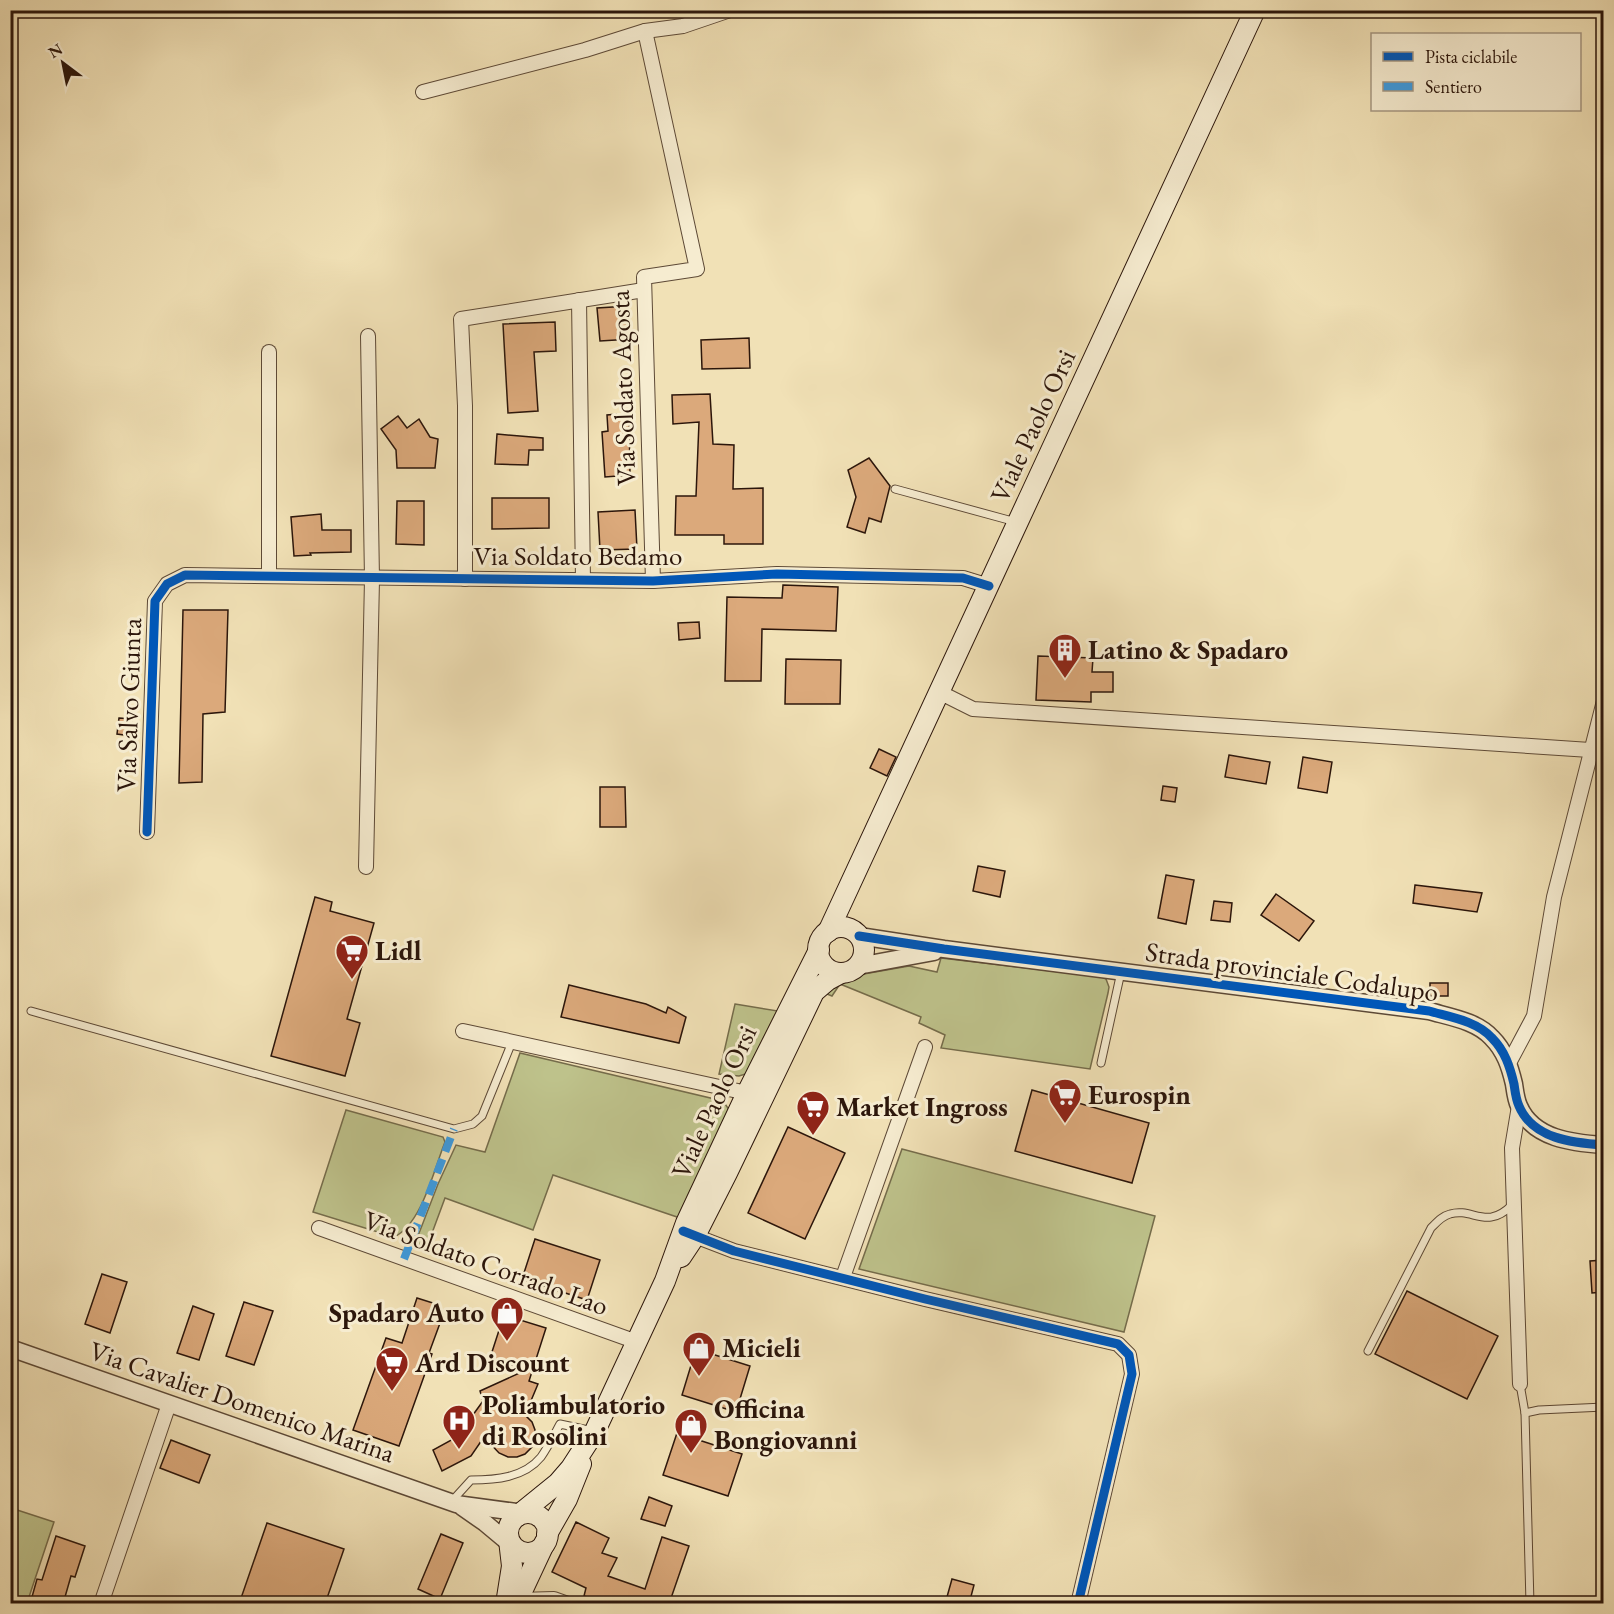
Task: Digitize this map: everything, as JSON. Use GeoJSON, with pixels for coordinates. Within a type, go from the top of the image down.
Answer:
{"type":"FeatureCollection","features":[{"type":"Feature","properties":{"kind":"main road","name":"Viale Paolo Orsi"},"geometry":{"type":"LineString","coordinates":[[592,1437],[689,1234],[747,1093],[823,941],[1255,10]]}},
{"type":"Feature","properties":{"kind":"main road"},"geometry":{"type":"LineString","coordinates":[[858,863],[851,904],[852,920],[863,943],[862,960],[849,970],[832,971],[825,966],[820,959],[823,941],[842,928],[858,935]]}},
{"type":"Feature","properties":{"kind":"main road","name":"Viale Paolo Orsi"},"geometry":{"type":"LineString","coordinates":[[689,1234],[728,1173],[818,987],[849,970]]}},
{"type":"Feature","properties":{"kind":"main road"},"geometry":{"type":"LineString","coordinates":[[513,1602],[509,1527],[519,1513],[544,1495],[571,1468],[592,1437]]}},
{"type":"Feature","properties":{"kind":"main road"},"geometry":{"type":"LineString","coordinates":[[511,1544],[520,1551],[532,1553],[542,1547],[567,1498],[592,1437]]}},
{"type":"Feature","properties":{"kind":"main road"},"geometry":{"type":"LineString","coordinates":[[513,1602],[531,1574],[546,1538],[544,1521],[519,1513]]}},
{"type":"Feature","properties":{"kind":"street"},"geometry":{"type":"LineString","coordinates":[[423,92],[585,50],[645,31],[683,26],[730,10]]}},
{"type":"Feature","properties":{"kind":"street","name":"Via Soldato Agosta"},"geometry":{"type":"LineString","coordinates":[[645,31],[697,269],[644,276],[653,581]]}},
{"type":"Feature","properties":{"kind":"street"},"geometry":{"type":"LineString","coordinates":[[465,579],[465,406],[461,319],[645,290]]}},
{"type":"Feature","properties":{"kind":"street"},"geometry":{"type":"LineString","coordinates":[[579,300],[583,580]]}},
{"type":"Feature","properties":{"kind":"street"},"geometry":{"type":"LineString","coordinates":[[366,867],[372,579],[368,336]]}},
{"type":"Feature","properties":{"kind":"street"},"geometry":{"type":"LineString","coordinates":[[268,352],[269,576]]}},
{"type":"Feature","properties":{"kind":"street","name":"Via Soldato Bedamo"},"geometry":{"type":"LineString","coordinates":[[168,584],[185,575],[653,581],[777,574],[963,578],[989,586]]}},
{"type":"Feature","properties":{"kind":"street","name":"Via Salvo Giunta"},"geometry":{"type":"LineString","coordinates":[[147,832],[155,601],[168,584]]}},
{"type":"Feature","properties":{"kind":"street"},"geometry":{"type":"LineString","coordinates":[[939,692],[973,709],[1590,750]]}},
{"type":"Feature","properties":{"kind":"street"},"geometry":{"type":"LineString","coordinates":[[1509,1063],[1534,1016],[1554,897],[1604,701]]}},
{"type":"Feature","properties":{"kind":"street","name":"Strada provinciale Codalupo"},"geometry":{"type":"LineString","coordinates":[[858,935],[944,949],[1429,1011],[1478,1027],[1491,1036],[1509,1063],[1519,1106],[1528,1121],[1541,1131],[1579,1143],[1604,1145]]}},
{"type":"Feature","properties":{"kind":"street"},"geometry":{"type":"LineString","coordinates":[[849,970],[944,949]]}},
{"type":"Feature","properties":{"kind":"street"},"geometry":{"type":"LineString","coordinates":[[463,1031],[747,1093],[759,1086],[783,1038],[804,1012]]}},
{"type":"Feature","properties":{"kind":"street"},"geometry":{"type":"LineString","coordinates":[[843,1277],[925,1047]]}},
{"type":"Feature","properties":{"kind":"street"},"geometry":{"type":"LineString","coordinates":[[728,1173],[733,1147],[751,1110],[752,1102],[747,1093]]}},
{"type":"Feature","properties":{"kind":"street"},"geometry":{"type":"LineString","coordinates":[[1519,1106],[1512,1148],[1520,1384]]}},
{"type":"Feature","properties":{"kind":"street","name":"Via Soldato Corrado Lao"},"geometry":{"type":"LineString","coordinates":[[319,1228],[637,1342]]}},
{"type":"Feature","properties":{"kind":"street"},"geometry":{"type":"LineString","coordinates":[[689,1234],[734,1251],[1118,1344],[1129,1355],[1132,1374],[1078,1604]]}},
{"type":"Feature","properties":{"kind":"street","name":"Via Cavalier Domenico Marina"},"geometry":{"type":"LineString","coordinates":[[10,1348],[454,1503]]}},
{"type":"Feature","properties":{"kind":"street"},"geometry":{"type":"LineString","coordinates":[[100,1604],[169,1404]]}},
{"type":"Feature","properties":{"kind":"street"},"geometry":{"type":"LineString","coordinates":[[454,1503],[519,1513]]}},
{"type":"Feature","properties":{"kind":"street"},"geometry":{"type":"LineString","coordinates":[[454,1503],[485,1522],[511,1544]]}},
{"type":"Feature","properties":{"kind":"street"},"geometry":{"type":"LineString","coordinates":[[531,1574],[537,1585],[554,1599],[568,1604]]}},
{"type":"Feature","properties":{"kind":"street"},"geometry":{"type":"LineString","coordinates":[[513,1602],[554,1599]]}},
{"type":"Feature","properties":{"kind":"lane"},"geometry":{"type":"LineString","coordinates":[[895,489],[1018,522]]}},
{"type":"Feature","properties":{"kind":"lane"},"geometry":{"type":"LineString","coordinates":[[1101,1063],[1121,972]]}},
{"type":"Feature","properties":{"kind":"lane"},"geometry":{"type":"LineString","coordinates":[[30,1011],[454,1129],[473,1124],[482,1116],[512,1042]]}},
{"type":"Feature","properties":{"kind":"lane"},"geometry":{"type":"LineString","coordinates":[[1368,1351],[1431,1227],[1443,1217],[1453,1213],[1485,1218],[1503,1214],[1514,1203]]}},
{"type":"Feature","properties":{"kind":"lane"},"geometry":{"type":"LineString","coordinates":[[1520,1384],[1525,1413],[1530,1604]]}},
{"type":"Feature","properties":{"kind":"lane"},"geometry":{"type":"LineString","coordinates":[[1525,1413],[1539,1410],[1604,1407]]}},
{"type":"Feature","properties":{"kind":"lane"},"geometry":{"type":"LineString","coordinates":[[454,1503],[471,1480],[495,1480],[512,1476],[530,1467],[540,1458],[560,1424],[592,1437]]}},
{"type":"Feature","properties":{"kind":"green space"},"geometry":{"type":"Polygon","coordinates":[[[941,958],[1106,979],[1109,987],[1108,993],[1090,1069],[941,1048],[945,1035],[919,1023],[921,1017],[840,984],[832,996],[822,992],[858,975],[909,966],[937,972],[941,958]]]}},
{"type":"Feature","properties":{"kind":"green space"},"geometry":{"type":"Polygon","coordinates":[[[735,1004],[778,1011],[749,1073],[739,1076],[719,1074],[735,1004]]]}},
{"type":"Feature","properties":{"kind":"green space"},"geometry":{"type":"Polygon","coordinates":[[[520,1053],[723,1101],[730,1111],[683,1219],[553,1175],[533,1230],[445,1198],[425,1252],[416,1241],[456,1145],[485,1152],[520,1053]]]}},
{"type":"Feature","properties":{"kind":"green space"},"geometry":{"type":"Polygon","coordinates":[[[346,1110],[443,1137],[445,1142],[420,1208],[404,1230],[394,1237],[313,1212],[346,1110]]]}},
{"type":"Feature","properties":{"kind":"green space"},"geometry":{"type":"Polygon","coordinates":[[[902,1149],[1155,1216],[1124,1332],[859,1269],[902,1149]]]}},
{"type":"Feature","properties":{"kind":"green space"},"geometry":{"type":"Polygon","coordinates":[[[11,1508],[54,1522],[27,1603],[11,1603],[11,1508]]]}},
{"type":"Feature","properties":{"kind":"building"},"geometry":{"type":"Polygon","coordinates":[[[629,306],[632,339],[600,341],[597,308],[629,306]]]}},
{"type":"Feature","properties":{"kind":"building"},"geometry":{"type":"Polygon","coordinates":[[[555,322],[556,351],[534,352],[538,411],[508,413],[503,324],[555,322]]]}},
{"type":"Feature","properties":{"kind":"building"},"geometry":{"type":"Polygon","coordinates":[[[749,338],[750,368],[702,369],[701,340],[749,338]]]}},
{"type":"Feature","properties":{"kind":"building"},"geometry":{"type":"Polygon","coordinates":[[[710,394],[713,444],[734,445],[733,489],[763,488],[763,544],[724,544],[724,535],[675,535],[676,496],[696,496],[699,422],[673,424],[672,395],[710,394]]]}},
{"type":"Feature","properties":{"kind":"building"},"geometry":{"type":"Polygon","coordinates":[[[629,413],[630,475],[605,477],[602,432],[608,431],[607,415],[629,413]]]}},
{"type":"Feature","properties":{"kind":"building"},"geometry":{"type":"Polygon","coordinates":[[[398,416],[407,428],[419,419],[430,437],[438,439],[435,468],[397,468],[396,450],[381,429],[398,416]]]}},
{"type":"Feature","properties":{"kind":"building"},"geometry":{"type":"Polygon","coordinates":[[[497,434],[543,438],[543,450],[529,450],[528,465],[495,464],[497,434]]]}},
{"type":"Feature","properties":{"kind":"building"},"geometry":{"type":"Polygon","coordinates":[[[869,458],[890,486],[881,522],[869,518],[865,533],[847,527],[856,497],[848,470],[869,458]]]}},
{"type":"Feature","properties":{"kind":"building"},"geometry":{"type":"Polygon","coordinates":[[[492,498],[549,498],[549,528],[492,529],[492,498]]]}},
{"type":"Feature","properties":{"kind":"building"},"geometry":{"type":"Polygon","coordinates":[[[397,501],[424,501],[424,545],[396,544],[397,501]]]}},
{"type":"Feature","properties":{"kind":"building"},"geometry":{"type":"Polygon","coordinates":[[[635,510],[637,549],[600,550],[598,512],[635,510]]]}},
{"type":"Feature","properties":{"kind":"building"},"geometry":{"type":"Polygon","coordinates":[[[321,514],[322,530],[351,530],[351,552],[310,553],[311,555],[294,556],[291,517],[321,514]]]}},
{"type":"Feature","properties":{"kind":"building"},"geometry":{"type":"Polygon","coordinates":[[[783,585],[838,587],[836,631],[762,629],[761,681],[725,681],[727,597],[782,598],[783,585]]]}},
{"type":"Feature","properties":{"kind":"building"},"geometry":{"type":"Polygon","coordinates":[[[183,610],[228,610],[225,712],[203,714],[202,782],[179,783],[183,610]]]}},
{"type":"Feature","properties":{"kind":"building"},"geometry":{"type":"Polygon","coordinates":[[[699,622],[700,638],[679,640],[678,623],[699,622]]]}},
{"type":"Feature","properties":{"kind":"building","name":"Latino & Spadaro"},"geometry":{"type":"Polygon","coordinates":[[[1038,656],[1093,658],[1092,672],[1113,672],[1113,692],[1091,692],[1091,702],[1036,700],[1038,656]]]}},
{"type":"Feature","properties":{"kind":"building"},"geometry":{"type":"Polygon","coordinates":[[[786,659],[841,660],[840,704],[785,704],[786,659]]]}},
{"type":"Feature","properties":{"kind":"building"},"geometry":{"type":"Polygon","coordinates":[[[119,718],[132,719],[131,736],[117,734],[119,718]]]}},
{"type":"Feature","properties":{"kind":"building"},"geometry":{"type":"Polygon","coordinates":[[[879,749],[896,757],[887,776],[870,768],[879,749]]]}},
{"type":"Feature","properties":{"kind":"building"},"geometry":{"type":"Polygon","coordinates":[[[1229,755],[1270,762],[1266,784],[1225,777],[1229,755]]]}},
{"type":"Feature","properties":{"kind":"building"},"geometry":{"type":"Polygon","coordinates":[[[1303,757],[1332,762],[1327,793],[1298,788],[1303,757]]]}},
{"type":"Feature","properties":{"kind":"building"},"geometry":{"type":"Polygon","coordinates":[[[1163,786],[1177,788],[1175,802],[1161,800],[1163,786]]]}},
{"type":"Feature","properties":{"kind":"building"},"geometry":{"type":"Polygon","coordinates":[[[600,787],[625,787],[626,827],[600,827],[600,787]]]}},
{"type":"Feature","properties":{"kind":"building"},"geometry":{"type":"Polygon","coordinates":[[[978,866],[1005,871],[1000,897],[973,891],[978,866]]]}},
{"type":"Feature","properties":{"kind":"building"},"geometry":{"type":"Polygon","coordinates":[[[1166,875],[1194,880],[1186,924],[1158,918],[1166,875]]]}},
{"type":"Feature","properties":{"kind":"building"},"geometry":{"type":"Polygon","coordinates":[[[1415,885],[1482,893],[1477,912],[1413,903],[1415,885]]]}},
{"type":"Feature","properties":{"kind":"building"},"geometry":{"type":"Polygon","coordinates":[[[1276,894],[1314,921],[1299,941],[1261,915],[1276,894]]]}},
{"type":"Feature","properties":{"kind":"building"},"geometry":{"type":"Polygon","coordinates":[[[315,897],[332,902],[330,911],[374,923],[347,1019],[360,1023],[345,1076],[271,1056],[315,897]]]}},
{"type":"Feature","properties":{"kind":"building"},"geometry":{"type":"Polygon","coordinates":[[[1214,901],[1232,903],[1230,922],[1211,920],[1214,901]]]}},
{"type":"Feature","properties":{"kind":"building"},"geometry":{"type":"Polygon","coordinates":[[[1430,983],[1448,983],[1448,996],[1430,996],[1430,983]]]}},
{"type":"Feature","properties":{"kind":"building"},"geometry":{"type":"Polygon","coordinates":[[[569,985],[646,1004],[666,1013],[668,1007],[686,1017],[679,1043],[561,1017],[569,985]]]}},
{"type":"Feature","properties":{"kind":"building"},"geometry":{"type":"Polygon","coordinates":[[[1032,1090],[1149,1123],[1132,1183],[1015,1151],[1032,1090]]]}},
{"type":"Feature","properties":{"kind":"building"},"geometry":{"type":"Polygon","coordinates":[[[788,1127],[845,1153],[805,1239],[748,1213],[788,1127]]]}},
{"type":"Feature","properties":{"kind":"building"},"geometry":{"type":"Polygon","coordinates":[[[535,1239],[600,1260],[587,1300],[522,1279],[535,1239]]]}},
{"type":"Feature","properties":{"kind":"building"},"geometry":{"type":"Polygon","coordinates":[[[1604,1260],[1604,1292],[1592,1293],[1590,1261],[1604,1260]]]}},
{"type":"Feature","properties":{"kind":"building"},"geometry":{"type":"Polygon","coordinates":[[[102,1274],[127,1282],[110,1333],[85,1324],[102,1274]]]}},
{"type":"Feature","properties":{"kind":"building"},"geometry":{"type":"Polygon","coordinates":[[[1407,1291],[1498,1336],[1467,1399],[1375,1354],[1407,1291]]]}},
{"type":"Feature","properties":{"kind":"building","name":"Ard Discount"},"geometry":{"type":"Polygon","coordinates":[[[417,1298],[436,1304],[433,1312],[443,1315],[429,1353],[432,1354],[399,1446],[353,1430],[386,1338],[402,1343],[417,1298]]]}},
{"type":"Feature","properties":{"kind":"building"},"geometry":{"type":"Polygon","coordinates":[[[244,1302],[273,1311],[254,1365],[226,1356],[244,1302]]]}},
{"type":"Feature","properties":{"kind":"building"},"geometry":{"type":"Polygon","coordinates":[[[193,1306],[214,1314],[199,1360],[177,1353],[193,1306]]]}},
{"type":"Feature","properties":{"kind":"building"},"geometry":{"type":"Polygon","coordinates":[[[504,1315],[546,1328],[529,1381],[538,1384],[525,1415],[532,1422],[535,1430],[532,1447],[525,1454],[508,1457],[499,1453],[484,1437],[471,1456],[442,1471],[433,1450],[457,1437],[483,1401],[480,1391],[526,1370],[490,1358],[504,1315]]]}},
{"type":"Feature","properties":{"kind":"building"},"geometry":{"type":"Polygon","coordinates":[[[696,1349],[750,1366],[736,1412],[682,1395],[696,1349]]]}},
{"type":"Feature","properties":{"kind":"building"},"geometry":{"type":"Polygon","coordinates":[[[677,1433],[742,1454],[728,1496],[663,1475],[677,1433]]]}},
{"type":"Feature","properties":{"kind":"building"},"geometry":{"type":"Polygon","coordinates":[[[171,1440],[210,1455],[199,1483],[160,1468],[171,1440]]]}},
{"type":"Feature","properties":{"kind":"building"},"geometry":{"type":"Polygon","coordinates":[[[649,1497],[672,1506],[665,1526],[641,1519],[649,1497]]]}},
{"type":"Feature","properties":{"kind":"building"},"geometry":{"type":"Polygon","coordinates":[[[576,1522],[609,1538],[602,1553],[617,1558],[608,1576],[645,1589],[662,1537],[689,1546],[669,1604],[609,1604],[584,1596],[586,1588],[552,1572],[576,1522]]]}},
{"type":"Feature","properties":{"kind":"building"},"geometry":{"type":"Polygon","coordinates":[[[267,1523],[344,1549],[325,1604],[239,1604],[267,1523]]]}},
{"type":"Feature","properties":{"kind":"building"},"geometry":{"type":"Polygon","coordinates":[[[441,1534],[463,1543],[440,1599],[418,1589],[441,1534]]]}},
{"type":"Feature","properties":{"kind":"building"},"geometry":{"type":"Polygon","coordinates":[[[56,1536],[85,1546],[75,1577],[71,1576],[63,1604],[30,1604],[37,1579],[42,1580],[56,1536]]]}},
{"type":"Feature","properties":{"kind":"building"},"geometry":{"type":"Polygon","coordinates":[[[952,1579],[974,1585],[969,1604],[945,1604],[952,1579]]]}},
{"type":"Feature","properties":{"kind":"marked path"},"geometry":{"type":"LineString","coordinates":[[404,1259],[454,1129]]}},
{"type":"Feature","properties":{"kind":"cycle path"},"geometry":{"type":"LineString","coordinates":[[147,832],[155,601],[167,584],[185,575],[653,581],[777,574],[963,578],[989,586]]}},
{"type":"Feature","properties":{"kind":"cycle path"},"geometry":{"type":"LineString","coordinates":[[859,936],[944,949],[1429,1011],[1454,1018],[1479,1027],[1497,1043],[1509,1065],[1519,1106],[1534,1126],[1555,1137],[1580,1143],[1604,1145]]}},
{"type":"Feature","properties":{"kind":"cycle path"},"geometry":{"type":"LineString","coordinates":[[683,1231],[734,1251],[1118,1344],[1129,1355],[1132,1374],[1078,1604]]}},
{"type":"Feature","properties":{"kind":"place","name":"Latino & Spadaro"},"geometry":{"type":"Point","coordinates":[1065,679]}},
{"type":"Feature","properties":{"kind":"place","name":"Lidl"},"geometry":{"type":"Point","coordinates":[352,980]}},
{"type":"Feature","properties":{"kind":"place","name":"Eurospin"},"geometry":{"type":"Point","coordinates":[1065,1124]}},
{"type":"Feature","properties":{"kind":"place","name":"Market Ingross"},"geometry":{"type":"Point","coordinates":[813,1136]}},
{"type":"Feature","properties":{"kind":"place","name":"Spadaro Auto"},"geometry":{"type":"Point","coordinates":[507,1342]}},
{"type":"Feature","properties":{"kind":"place","name":"Micieli"},"geometry":{"type":"Point","coordinates":[699,1377]}},
{"type":"Feature","properties":{"kind":"place","name":"Ard Discount"},"geometry":{"type":"Point","coordinates":[392,1392]}},
{"type":"Feature","properties":{"kind":"place","name":"Poliambulatorio di Rosolini"},"geometry":{"type":"Point","coordinates":[459,1450]}},
{"type":"Feature","properties":{"kind":"place","name":"Officina Bongiovanni"},"geometry":{"type":"Point","coordinates":[691,1454]}}]}
